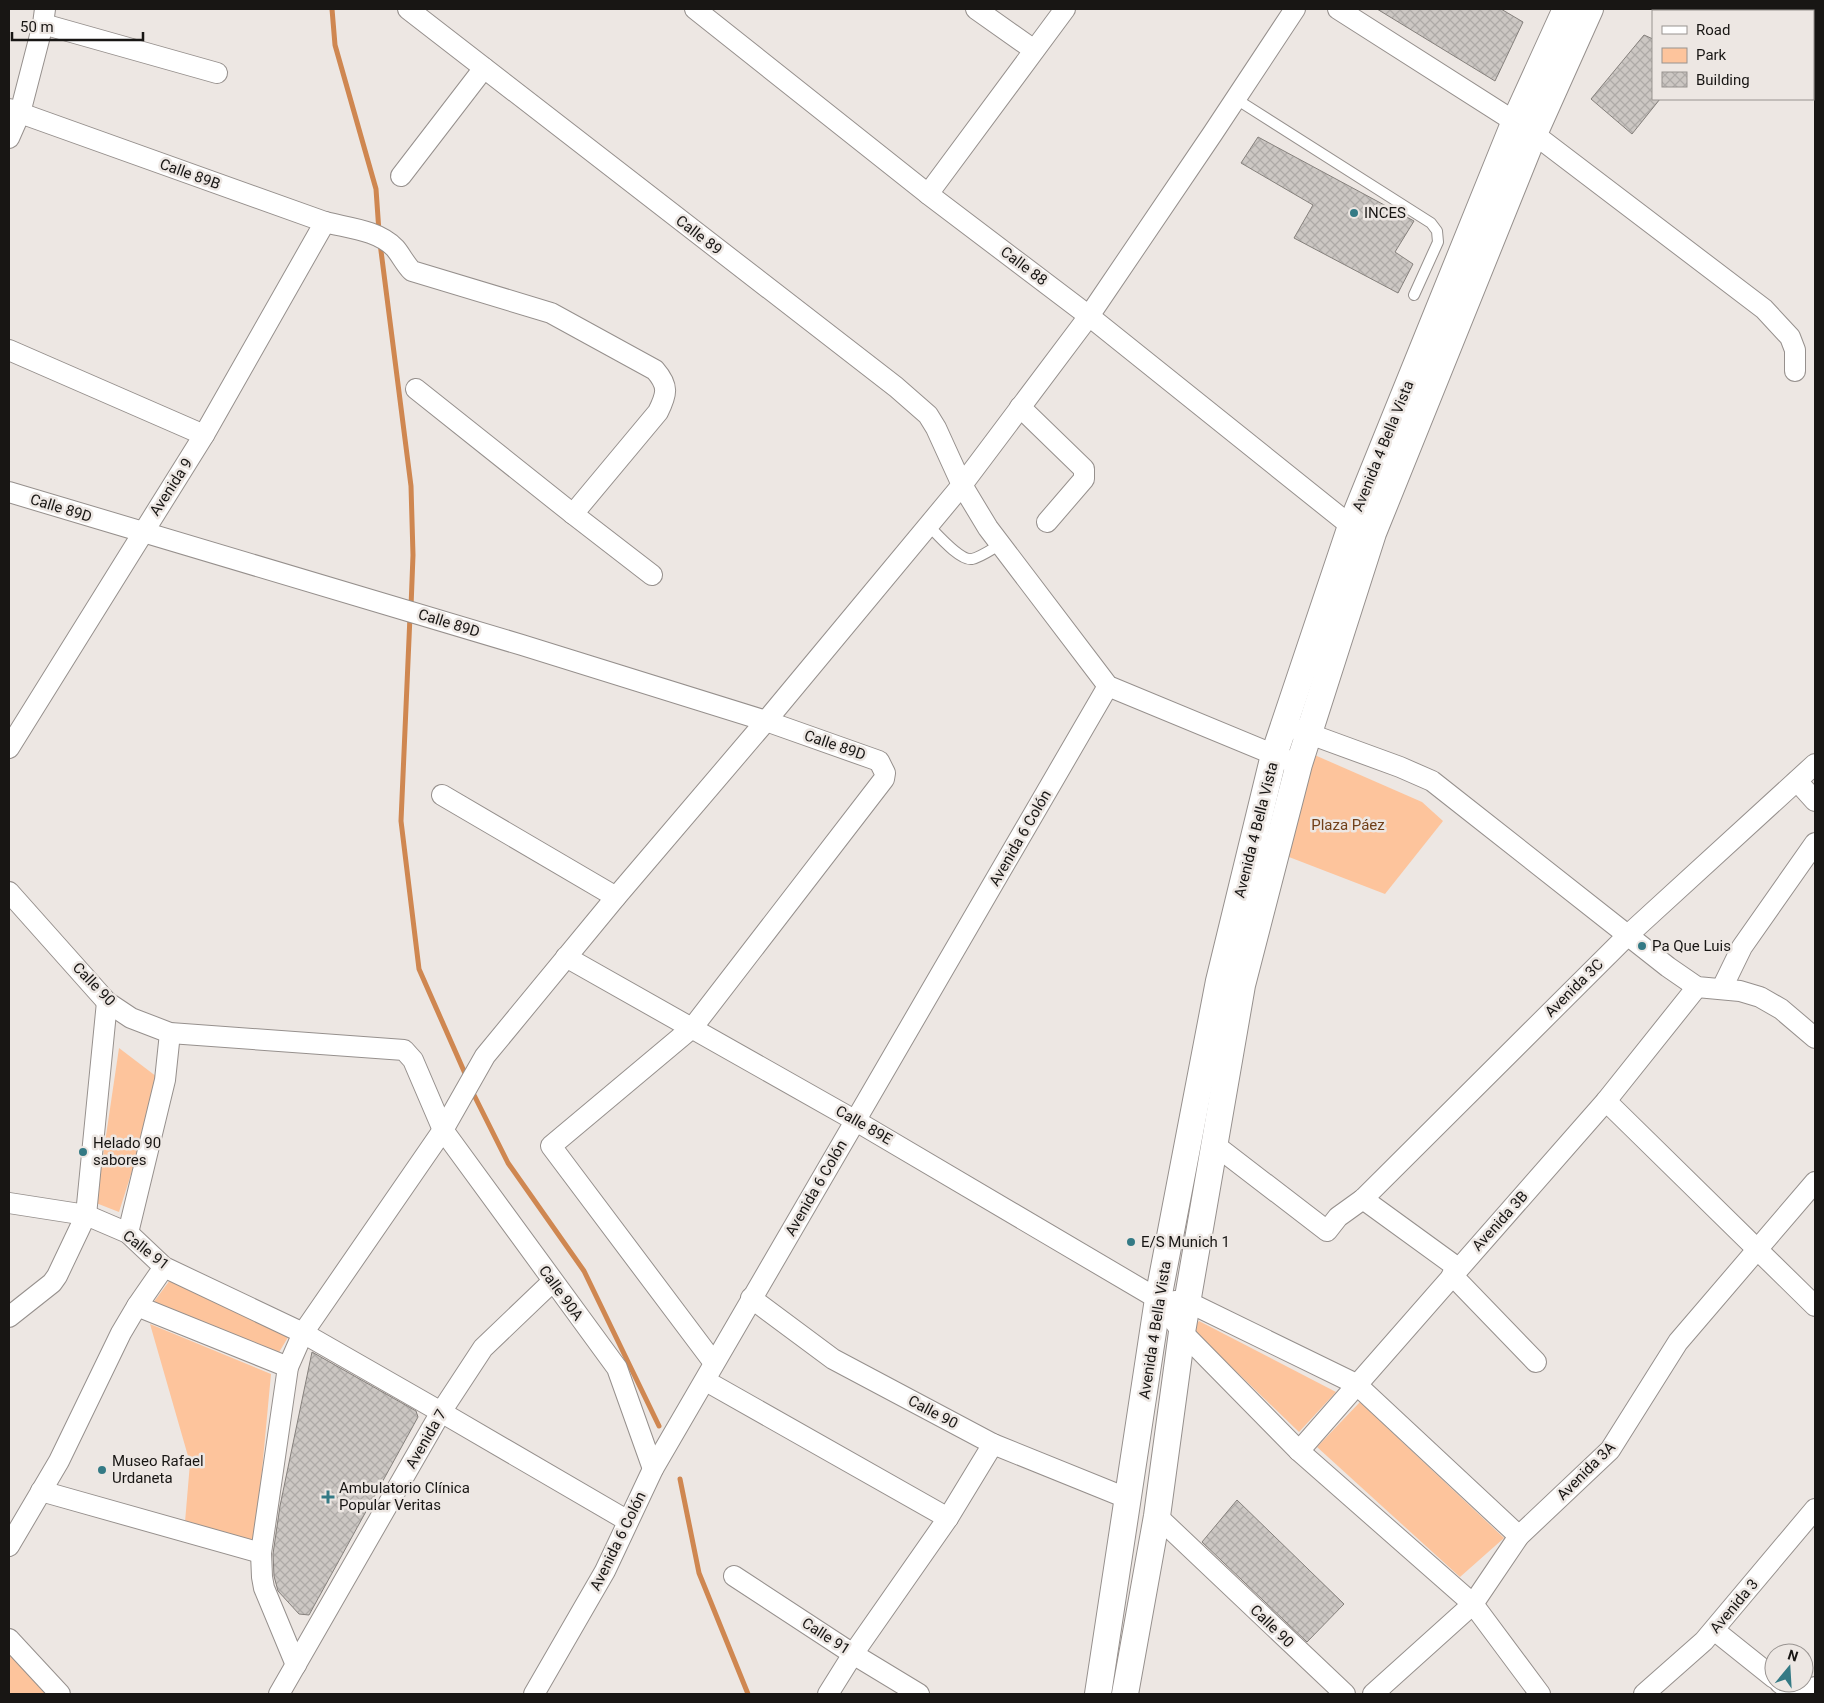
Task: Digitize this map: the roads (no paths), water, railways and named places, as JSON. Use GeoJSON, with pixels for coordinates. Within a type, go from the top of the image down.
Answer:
{"type":"FeatureCollection","features":[{"type":"Feature","properties":{"kind":"street","name":"Calle 89"},"geometry":{"type":"LineString","coordinates":[[408,9],[912,400],[928,415],[936,428],[962,485],[988,528],[1108,686]]}},
{"type":"Feature","properties":{"kind":"street","name":"Calle 88"},"geometry":{"type":"LineString","coordinates":[[695,9],[928,194],[1089,316],[1351,526]]}},
{"type":"Feature","properties":{"kind":"street"},"geometry":{"type":"LineString","coordinates":[[976,9],[1034,50]]}},
{"type":"Feature","properties":{"kind":"street"},"geometry":{"type":"LineString","coordinates":[[928,194],[1065,9]]}},
{"type":"Feature","properties":{"kind":"street"},"geometry":{"type":"LineString","coordinates":[[296,1665],[264,1588],[261,1553],[288,1367],[303,1333],[443,1130],[485,1056],[962,485],[1089,316],[1295,9]]}},
{"type":"Feature","properties":{"kind":"street"},"geometry":{"type":"LineString","coordinates":[[1338,9],[1525,127],[1764,309],[1790,337],[1795,350],[1795,371]]}},
{"type":"Feature","properties":{"kind":"street","name":"Avenida 4 Bella Vista"},"geometry":{"type":"LineString","coordinates":[[1098,1694],[1158,1299],[1219,981],[1274,755],[1296,729],[1373,533],[1525,127],[1566,9]]}},
{"type":"Feature","properties":{"kind":"street","name":"Avenida 4 Bella Vista"},"geometry":{"type":"LineString","coordinates":[[1125,1694],[1156,1516],[1182,1332],[1242,986],[1298,764],[1296,729],[1351,526],[1525,127],[1590,9]]}},
{"type":"Feature","properties":{"kind":"street"},"geometry":{"type":"LineString","coordinates":[[9,138],[14,111],[44,16],[217,73]]}},
{"type":"Feature","properties":{"kind":"street"},"geometry":{"type":"LineString","coordinates":[[401,176],[484,68]]}},
{"type":"Feature","properties":{"kind":"street","name":"Calle 89B"},"geometry":{"type":"LineString","coordinates":[[14,111],[325,222],[384,238],[396,249],[412,271],[551,313],[655,370],[663,379],[666,390],[664,400],[658,412],[573,514]]}},
{"type":"Feature","properties":{"kind":"street","name":"Avenida 9"},"geometry":{"type":"LineString","coordinates":[[9,748],[204,435],[325,222]]}},
{"type":"Feature","properties":{"kind":"street"},"geometry":{"type":"LineString","coordinates":[[9,350],[204,435]]}},
{"type":"Feature","properties":{"kind":"street"},"geometry":{"type":"LineString","coordinates":[[416,389],[652,575]]}},
{"type":"Feature","properties":{"kind":"street"},"geometry":{"type":"LineString","coordinates":[[1020,407],[1084,469],[1084,479],[1048,522]]}},
{"type":"Feature","properties":{"kind":"street","name":"Calle 89D"},"geometry":{"type":"LineString","coordinates":[[9,492],[522,645],[766,721],[879,761],[885,773],[884,779],[693,1027]]}},
{"type":"Feature","properties":{"kind":"street"},"geometry":{"type":"LineString","coordinates":[[1108,686],[1298,764]]}},
{"type":"Feature","properties":{"kind":"street","name":"Avenida 6 Colón"},"geometry":{"type":"LineString","coordinates":[[534,1694],[605,1571],[653,1469],[1108,686]]}},
{"type":"Feature","properties":{"kind":"street"},"geometry":{"type":"LineString","coordinates":[[1296,729],[1400,767],[1432,781],[1697,988],[1722,988],[1760,997],[1780,1009],[1815,1038]]}},
{"type":"Feature","properties":{"kind":"street","name":"Avenida 3C"},"geometry":{"type":"LineString","coordinates":[[1214,1145],[1327,1231],[1338,1217],[1363,1199],[1628,935],[1815,764]]}},
{"type":"Feature","properties":{"kind":"street"},"geometry":{"type":"LineString","coordinates":[[1797,781],[1815,800]]}},
{"type":"Feature","properties":{"kind":"street"},"geometry":{"type":"LineString","coordinates":[[442,795],[616,897]]}},
{"type":"Feature","properties":{"kind":"street"},"geometry":{"type":"LineString","coordinates":[[1722,988],[1742,947],[1815,843]]}},
{"type":"Feature","properties":{"kind":"street","name":"Calle 90"},"geometry":{"type":"LineString","coordinates":[[9,892],[108,1002],[131,1018],[170,1033],[203,1036]]}},
{"type":"Feature","properties":{"kind":"street","name":"Calle 89E"},"geometry":{"type":"LineString","coordinates":[[566,957],[693,1027],[856,1121],[1158,1299]]}},
{"type":"Feature","properties":{"kind":"street","name":"Avenida 3B"},"geometry":{"type":"LineString","coordinates":[[1299,1451],[1606,1101],[1697,988]]}},
{"type":"Feature","properties":{"kind":"street"},"geometry":{"type":"LineString","coordinates":[[9,1317],[52,1282],[86,1216],[108,1002]]}},
{"type":"Feature","properties":{"kind":"street"},"geometry":{"type":"LineString","coordinates":[[693,1027],[551,1146],[710,1372],[948,1518]]}},
{"type":"Feature","properties":{"kind":"street"},"geometry":{"type":"LineString","coordinates":[[128,1233],[165,1080],[170,1033]]}},
{"type":"Feature","properties":{"kind":"street","name":"Calle 90A"},"geometry":{"type":"LineString","coordinates":[[203,1036],[404,1050],[413,1060],[443,1130],[552,1282],[617,1368],[653,1469]]}},
{"type":"Feature","properties":{"kind":"street"},"geometry":{"type":"LineString","coordinates":[[1606,1101],[1815,1306]]}},
{"type":"Feature","properties":{"kind":"street","name":"Avenida 3A"},"geometry":{"type":"LineString","coordinates":[[1372,1694],[1473,1604],[1518,1536],[1610,1450],[1678,1342],[1815,1182]]}},
{"type":"Feature","properties":{"kind":"street"},"geometry":{"type":"LineString","coordinates":[[1363,1199],[1455,1272],[1536,1362]]}},
{"type":"Feature","properties":{"kind":"street","name":"Calle 91"},"geometry":{"type":"LineString","coordinates":[[9,1203],[86,1216],[128,1233],[164,1267],[303,1333],[628,1521]]}},
{"type":"Feature","properties":{"kind":"street"},"geometry":{"type":"LineString","coordinates":[[9,1546],[59,1461],[121,1333],[164,1267]]}},
{"type":"Feature","properties":{"kind":"street","name":"Avenida 7"},"geometry":{"type":"LineString","coordinates":[[279,1694],[441,1412],[483,1348],[552,1282]]}},
{"type":"Feature","properties":{"kind":"street","name":"Calle 90"},"geometry":{"type":"LineString","coordinates":[[751,1298],[833,1359],[993,1444],[1129,1499]]}},
{"type":"Feature","properties":{"kind":"street"},"geometry":{"type":"LineString","coordinates":[[1158,1299],[1188,1302],[1356,1384],[1518,1536]]}},
{"type":"Feature","properties":{"kind":"street"},"geometry":{"type":"LineString","coordinates":[[1158,1299],[1182,1332],[1299,1451],[1473,1604],[1540,1694]]}},
{"type":"Feature","properties":{"kind":"street"},"geometry":{"type":"LineString","coordinates":[[137,1306],[288,1367]]}},
{"type":"Feature","properties":{"kind":"street"},"geometry":{"type":"LineString","coordinates":[[828,1694],[853,1654],[948,1518],[993,1444]]}},
{"type":"Feature","properties":{"kind":"street"},"geometry":{"type":"LineString","coordinates":[[41,1491],[261,1553]]}},
{"type":"Feature","properties":{"kind":"street","name":"Avenida 3"},"geometry":{"type":"LineString","coordinates":[[1644,1694],[1704,1641],[1815,1509]]}},
{"type":"Feature","properties":{"kind":"street","name":"Calle 90"},"geometry":{"type":"LineString","coordinates":[[1156,1516],[1345,1694]]}},
{"type":"Feature","properties":{"kind":"street","name":"Calle 91"},"geometry":{"type":"LineString","coordinates":[[734,1576],[853,1654],[919,1694]]}},
{"type":"Feature","properties":{"kind":"street"},"geometry":{"type":"LineString","coordinates":[[1714,1630],[1764,1670]]}},
{"type":"Feature","properties":{"kind":"street"},"geometry":{"type":"LineString","coordinates":[[9,1639],[60,1694]]}},
{"type":"Feature","properties":{"kind":"street"},"geometry":{"type":"LineString","coordinates":[[1808,1694],[1815,1687]]}},
{"type":"Feature","properties":{"kind":"lane"},"geometry":{"type":"LineString","coordinates":[[1236,99],[1431,223],[1437,231],[1438,242],[1414,294]]}},
{"type":"Feature","properties":{"kind":"lane"},"geometry":{"type":"LineString","coordinates":[[928,525],[958,554],[969,560],[1001,544]]}},
{"type":"Feature","properties":{"kind":"waterway"},"geometry":{"type":"LineString","coordinates":[[332,9],[335,45],[376,189],[379,232]]}},
{"type":"Feature","properties":{"kind":"waterway"},"geometry":{"type":"LineString","coordinates":[[380,243],[411,486],[413,555],[411,607]]}},
{"type":"Feature","properties":{"kind":"waterway"},"geometry":{"type":"LineString","coordinates":[[410,616],[401,821],[419,969],[467,1078]]}},
{"type":"Feature","properties":{"kind":"waterway"},"geometry":{"type":"LineString","coordinates":[[472,1091],[508,1163],[584,1271],[659,1426]]}},
{"type":"Feature","properties":{"kind":"waterway"},"geometry":{"type":"LineString","coordinates":[[680,1479],[699,1573],[748,1694]]}},
{"type":"Feature","properties":{"kind":"place","name":"INCES"},"geometry":{"type":"Point","coordinates":[1354,213]}},
{"type":"Feature","properties":{"kind":"place","name":"Pa Que Luis"},"geometry":{"type":"Point","coordinates":[1642,946]}},
{"type":"Feature","properties":{"kind":"place","name":"Helado 90 sabores"},"geometry":{"type":"Point","coordinates":[83,1152]}},
{"type":"Feature","properties":{"kind":"place","name":"E/S Munich 1"},"geometry":{"type":"Point","coordinates":[1131,1242]}},
{"type":"Feature","properties":{"kind":"place","name":"Museo Rafael Urdaneta"},"geometry":{"type":"Point","coordinates":[102,1470]}},
{"type":"Feature","properties":{"kind":"place","name":"Ambulatorio Clínica Popular Veritas"},"geometry":{"type":"Point","coordinates":[328,1497]}},
{"type":"Feature","properties":{"kind":"park label","name":"Plaza Páez"},"geometry":{"type":"Point","coordinates":[1348,825]}}]}
